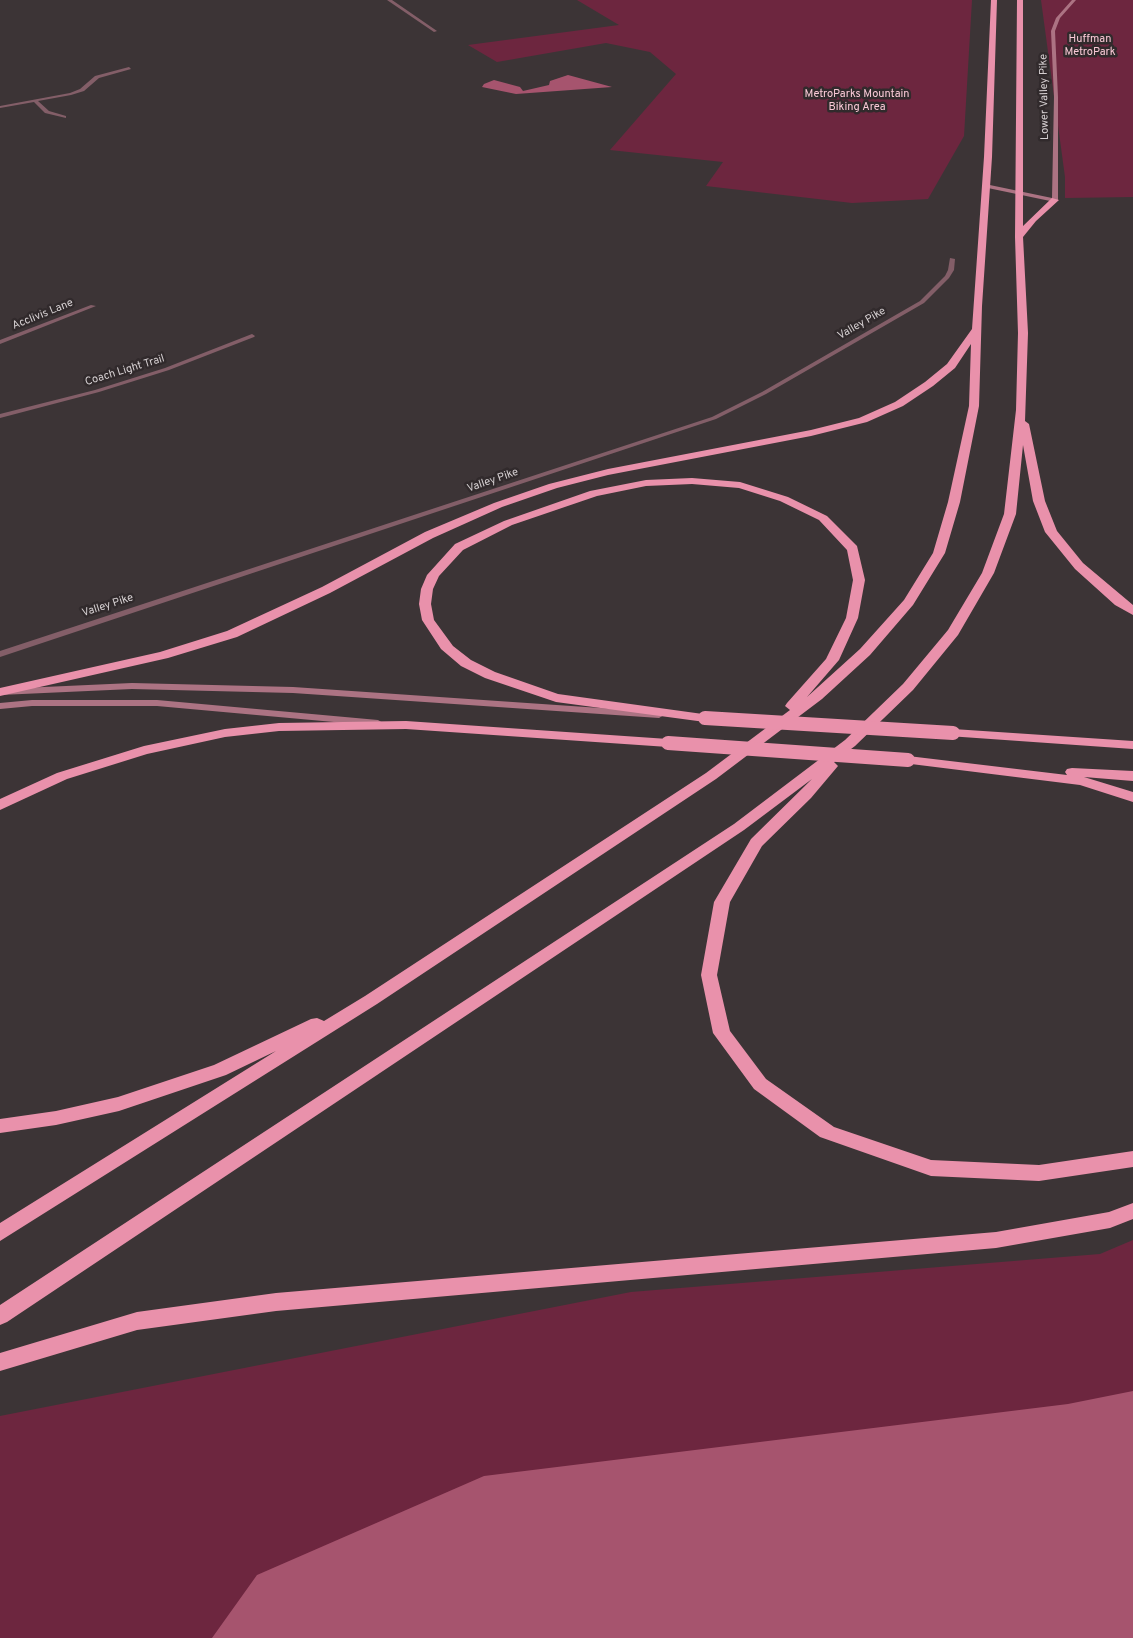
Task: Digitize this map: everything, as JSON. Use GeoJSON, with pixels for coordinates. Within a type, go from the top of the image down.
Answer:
{"type":"FeatureCollection","features":[{"type":"Feature","properties":{"kind":"highway"},"geometry":{"type":"LineString","coordinates":[[0,1233],[371,1000],[711,776],[816,696],[865,652],[909,602],[939,552],[954,502],[974,406],[976,328],[994,0]]}},
{"type":"Feature","properties":{"kind":"highway"},"geometry":{"type":"LineString","coordinates":[[1020,0],[1019,237],[1022,333],[1021,410],[1010,514],[988,573],[953,632],[908,687],[850,743],[806,795],[756,843],[722,902],[709,975],[722,1033],[760,1084],[827,1132],[931,1168],[1039,1173],[1133,1159]]}},
{"type":"Feature","properties":{"kind":"highway"},"geometry":{"type":"LineString","coordinates":[[1019,237],[1033,219],[1055,200]]}},
{"type":"Feature","properties":{"kind":"highway"},"geometry":{"type":"LineString","coordinates":[[0,692],[163,655],[232,634],[326,590],[429,535],[498,505],[553,486],[608,472],[811,433],[863,420],[899,404],[930,384],[951,366],[976,328]]}},
{"type":"Feature","properties":{"kind":"highway"},"geometry":{"type":"LineString","coordinates":[[1021,410],[1039,501],[1051,532],[1079,566],[1119,602],[1133,611]]}},
{"type":"Feature","properties":{"kind":"highway"},"geometry":{"type":"LineString","coordinates":[[758,740],[832,660],[852,618],[859,580],[853,549],[823,518],[784,499],[740,485],[692,481],[646,483],[594,493],[508,523],[459,547],[433,575],[427,589],[425,604],[428,620],[448,649],[482,671],[528,690],[556,698],[705,718],[953,733],[1133,745]]}},
{"type":"Feature","properties":{"kind":"highway"},"geometry":{"type":"LineString","coordinates":[[0,805],[62,776],[144,750],[184,740],[279,727],[406,725],[1133,776]]}},
{"type":"Feature","properties":{"kind":"highway"},"geometry":{"type":"LineString","coordinates":[[0,1316],[739,827],[850,743]]}},
{"type":"Feature","properties":{"kind":"highway"},"geometry":{"type":"LineString","coordinates":[[908,760],[1082,781],[1133,797]]}},
{"type":"Feature","properties":{"kind":"highway"},"geometry":{"type":"LineString","coordinates":[[0,1126],[56,1118],[120,1104],[220,1070],[371,1000]]}},
{"type":"Feature","properties":{"kind":"highway"},"geometry":{"type":"LineString","coordinates":[[0,1362],[137,1321],[276,1302],[996,1240],[1110,1220],[1133,1210]]}},
{"type":"Feature","properties":{"kind":"street"},"geometry":{"type":"LineString","coordinates":[[389,0],[435,31]]}},
{"type":"Feature","properties":{"kind":"street","name":"Lower Valley Pike"},"geometry":{"type":"LineString","coordinates":[[1055,200],[1056,97],[1053,31],[1058,18],[1074,0]]}},
{"type":"Feature","properties":{"kind":"street"},"geometry":{"type":"LineString","coordinates":[[0,107],[36,102],[71,94],[82,90],[97,77],[129,68]]}},
{"type":"Feature","properties":{"kind":"street"},"geometry":{"type":"LineString","coordinates":[[36,102],[47,112],[64,117]]}},
{"type":"Feature","properties":{"kind":"street"},"geometry":{"type":"LineString","coordinates":[[985,186],[1055,200]]}},
{"type":"Feature","properties":{"kind":"street","name":"Valley Pike"},"geometry":{"type":"LineString","coordinates":[[0,654],[714,418],[764,393],[922,302],[947,277],[951,270],[952,259]]}},
{"type":"Feature","properties":{"kind":"street","name":"Acclivis Lane"},"geometry":{"type":"LineString","coordinates":[[0,342],[93,306]]}},
{"type":"Feature","properties":{"kind":"street","name":"Coach Light Trail"},"geometry":{"type":"LineString","coordinates":[[0,416],[167,370],[252,336]]}},
{"type":"Feature","properties":{"kind":"street"},"geometry":{"type":"LineString","coordinates":[[0,692],[132,686],[293,690],[705,718]]}},
{"type":"Feature","properties":{"kind":"street"},"geometry":{"type":"LineString","coordinates":[[0,706],[156,703],[406,725]]}},
{"type":"Feature","properties":{"kind":"green space","name":"MetroParks Mountain Biking Area"},"geometry":{"type":"Polygon","coordinates":[[[577,0],[972,0],[964,136],[928,199],[852,203],[706,186],[723,162],[610,150],[676,74],[650,52],[606,43],[497,62],[468,45],[619,25],[577,0]]]}},
{"type":"Feature","properties":{"kind":"green space","name":"Huffman MetroPark"},"geometry":{"type":"Polygon","coordinates":[[[1041,0],[1133,0],[1133,197],[1065,198],[1065,177],[1041,0]]]}},
{"type":"Feature","properties":{"kind":"green space"},"geometry":{"type":"Polygon","coordinates":[[[1133,1240],[1133,1638],[0,1638],[0,1416],[631,1292],[1100,1254],[1133,1240]]]}},
{"type":"Feature","properties":{"kind":"shaded area"},"geometry":{"type":"Polygon","coordinates":[[[568,75],[612,87],[516,94],[482,87],[484,84],[494,80],[520,87],[523,91],[549,85],[550,81],[568,75]]]}},
{"type":"Feature","properties":{"kind":"shaded area"},"geometry":{"type":"Polygon","coordinates":[[[1133,1391],[1133,1638],[212,1638],[257,1575],[484,1476],[1068,1404],[1133,1391]]]}}]}
